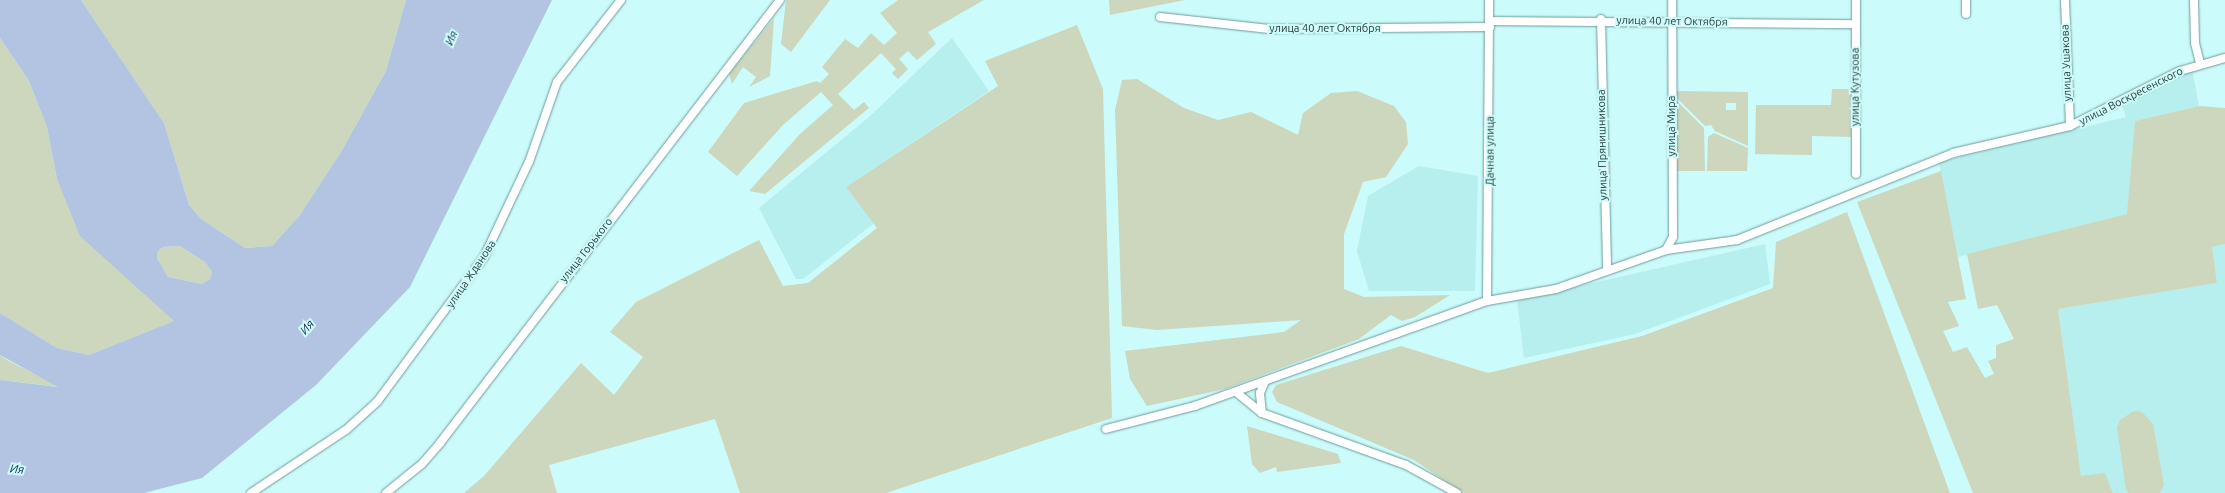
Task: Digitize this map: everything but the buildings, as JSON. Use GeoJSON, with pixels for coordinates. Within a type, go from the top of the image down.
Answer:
{"type":"FeatureCollection","features":[{"type":"Feature","properties":{"kind":"street","name":"улица Жданова"},"geometry":{"type":"LineString","coordinates":[[251,493],[369,411],[451,305],[498,233],[529,162],[557,82],[620,0]]}},
{"type":"Feature","properties":{"kind":"street","name":"улица Горького"},"geometry":{"type":"LineString","coordinates":[[386,493],[422,464],[440,443],[780,0]]}},
{"type":"Feature","properties":{"kind":"street","name":"Дачная улица"},"geometry":{"type":"LineString","coordinates":[[1487,301],[1489,0]]}},
{"type":"Feature","properties":{"kind":"street","name":"улица Мира"},"geometry":{"type":"LineString","coordinates":[[1666,250],[1673,237],[1672,0]]}},
{"type":"Feature","properties":{"kind":"street","name":"улица Кутузова"},"geometry":{"type":"LineString","coordinates":[[1856,0],[1856,174]]}},
{"type":"Feature","properties":{"kind":"street"},"geometry":{"type":"LineString","coordinates":[[1966,0],[1966,14]]}},
{"type":"Feature","properties":{"kind":"street","name":"улица Ушакова"},"geometry":{"type":"LineString","coordinates":[[2065,0],[2070,126]]}},
{"type":"Feature","properties":{"kind":"street"},"geometry":{"type":"LineString","coordinates":[[2194,0],[2195,44],[2200,63]]}},
{"type":"Feature","properties":{"kind":"street","name":"улица 40 лет Октября"},"geometry":{"type":"LineString","coordinates":[[1160,17],[1268,29],[1490,24],[1600,19],[1855,24]]}},
{"type":"Feature","properties":{"kind":"street","name":"улица Прянишникова"},"geometry":{"type":"LineString","coordinates":[[1600,19],[1607,270]]}},
{"type":"Feature","properties":{"kind":"street","name":"улица Воскресенского"},"geometry":{"type":"LineString","coordinates":[[1106,429],[1236,392],[1487,301],[1530,296],[1666,250],[1737,240],[1953,153],[2070,126],[2200,63],[2225,58]]}},
{"type":"Feature","properties":{"kind":"street"},"geometry":{"type":"LineString","coordinates":[[1262,413],[1260,393],[1265,381]]}},
{"type":"Feature","properties":{"kind":"street"},"geometry":{"type":"LineString","coordinates":[[1236,392],[1262,413],[1406,465],[1457,493]]}},
{"type":"Feature","properties":{"kind":"shaded area"},"geometry":{"type":"Polygon","coordinates":[[[952,38],[989,91],[846,187],[874,223],[803,279],[796,279],[759,208],[869,117],[952,38]]]}},
{"type":"Feature","properties":{"kind":"shaded area"},"geometry":{"type":"Polygon","coordinates":[[[2192,68],[2199,106],[2135,121],[2128,214],[1958,257],[1939,162],[2126,117],[2122,105],[2192,68]]]}},
{"type":"Feature","properties":{"kind":"shaded area"},"geometry":{"type":"Polygon","coordinates":[[[1419,166],[1478,176],[1475,291],[1369,291],[1357,251],[1368,196],[1419,166]]]}},
{"type":"Feature","properties":{"kind":"shaded area"},"geometry":{"type":"Polygon","coordinates":[[[1765,244],[1770,284],[1635,334],[1524,358],[1517,300],[1765,244]]]}},
{"type":"Feature","properties":{"kind":"shaded area"},"geometry":{"type":"Polygon","coordinates":[[[2225,244],[2225,493],[2113,493],[2105,474],[2081,477],[2058,309],[2217,283],[2212,247],[2225,244]]]}},
{"type":"Feature","properties":{"kind":"green space"},"geometry":{"type":"Polygon","coordinates":[[[81,0],[406,0],[386,71],[341,152],[300,215],[272,246],[245,248],[201,219],[189,205],[164,123],[81,0]]]}},
{"type":"Feature","properties":{"kind":"green space"},"geometry":{"type":"Polygon","coordinates":[[[786,0],[830,0],[791,52],[781,44],[786,0]]]}},
{"type":"Feature","properties":{"kind":"green space"},"geometry":{"type":"Polygon","coordinates":[[[898,0],[984,0],[928,32],[936,44],[917,60],[908,51],[899,59],[908,69],[898,79],[892,73],[896,69],[881,53],[838,94],[854,110],[864,102],[869,108],[765,194],[749,191],[800,134],[833,105],[821,92],[783,125],[737,176],[708,152],[744,103],[817,81],[820,83],[829,74],[822,67],[845,39],[858,48],[871,33],[884,45],[897,33],[880,13],[898,0]]]}},
{"type":"Feature","properties":{"kind":"green space"},"geometry":{"type":"Polygon","coordinates":[[[1109,0],[1185,0],[1110,15],[1109,0]]]}},
{"type":"Feature","properties":{"kind":"green space"},"geometry":{"type":"Polygon","coordinates":[[[774,18],[770,76],[749,87],[756,77],[743,67],[732,84],[729,74],[774,18]]]}},
{"type":"Feature","properties":{"kind":"green space"},"geometry":{"type":"Polygon","coordinates":[[[1077,25],[1103,89],[1112,418],[886,493],[740,493],[715,419],[549,465],[557,493],[464,493],[484,476],[581,363],[614,395],[643,357],[610,332],[636,302],[759,240],[783,286],[808,283],[877,228],[846,187],[998,86],[985,61],[1077,25]]]}},
{"type":"Feature","properties":{"kind":"green space"},"geometry":{"type":"Polygon","coordinates":[[[0,38],[29,81],[47,127],[57,179],[134,282],[174,321],[89,355],[57,348],[0,313],[0,38]]]}},
{"type":"Feature","properties":{"kind":"green space"},"geometry":{"type":"Polygon","coordinates":[[[1137,79],[1184,108],[1218,120],[1251,112],[1298,135],[1303,113],[1331,93],[1357,91],[1394,106],[1406,122],[1408,144],[1386,177],[1363,182],[1344,234],[1344,289],[1364,297],[1450,295],[1415,317],[1402,321],[1391,315],[1359,339],[1225,389],[1147,406],[1130,379],[1125,351],[1284,332],[1301,320],[1157,330],[1122,326],[1115,110],[1122,80],[1137,79]]]}},
{"type":"Feature","properties":{"kind":"green space"},"geometry":{"type":"Polygon","coordinates":[[[1832,89],[1851,89],[1851,137],[1812,136],[1812,155],[1755,154],[1756,105],[1831,105],[1832,89]]]}},
{"type":"Feature","properties":{"kind":"green space"},"geometry":{"type":"Polygon","coordinates":[[[1677,91],[1748,92],[1748,146],[1715,131],[1711,125],[1705,126],[1677,98],[1677,91]],[[1726,103],[1726,110],[1736,110],[1736,103],[1726,103]]]}},
{"type":"Feature","properties":{"kind":"green space"},"geometry":{"type":"Polygon","coordinates":[[[1677,101],[1704,128],[1705,171],[1677,171],[1677,101]]]}},
{"type":"Feature","properties":{"kind":"green space"},"geometry":{"type":"Polygon","coordinates":[[[2199,106],[2225,108],[2225,244],[2212,247],[2217,283],[2058,309],[2081,476],[2105,473],[2113,493],[1973,493],[1857,202],[1941,171],[1966,299],[1948,302],[1959,326],[1943,331],[1953,352],[1967,347],[1985,378],[1994,374],[1988,361],[1996,358],[1996,345],[2014,339],[1997,305],[1978,309],[1967,254],[2127,214],[2135,121],[2199,106]]]}},
{"type":"Feature","properties":{"kind":"green space"},"geometry":{"type":"Polygon","coordinates":[[[1714,133],[1748,148],[1747,171],[1707,171],[1708,137],[1714,133]]]}},
{"type":"Feature","properties":{"kind":"green space"},"geometry":{"type":"Polygon","coordinates":[[[1847,212],[1950,493],[1463,493],[1414,460],[1277,402],[1272,392],[1276,385],[1401,346],[1488,373],[1642,336],[1773,288],[1776,242],[1847,212]]]}},
{"type":"Feature","properties":{"kind":"green space"},"geometry":{"type":"Polygon","coordinates":[[[180,246],[205,262],[212,272],[210,279],[202,284],[168,277],[157,258],[158,251],[163,247],[180,246]]]}},
{"type":"Feature","properties":{"kind":"green space"},"geometry":{"type":"Polygon","coordinates":[[[0,355],[7,360],[60,387],[0,380],[0,355]]]}},
{"type":"Feature","properties":{"kind":"green space"},"geometry":{"type":"Polygon","coordinates":[[[2134,411],[2142,412],[2153,424],[2164,485],[2160,493],[2129,493],[2126,490],[2117,428],[2120,420],[2134,411]]]}},
{"type":"Feature","properties":{"kind":"green space"},"geometry":{"type":"Polygon","coordinates":[[[1247,426],[1338,454],[1341,463],[1277,472],[1276,467],[1260,473],[1252,464],[1247,426]]]}},
{"type":"Feature","properties":{"kind":"water","name":"Ия"},"geometry":{"type":"Polygon","coordinates":[[[0,0],[81,0],[164,123],[189,205],[201,219],[245,248],[272,246],[300,215],[341,152],[386,71],[406,0],[552,0],[410,287],[316,385],[202,478],[144,493],[0,493],[0,380],[58,387],[0,355],[0,313],[57,348],[89,355],[174,321],[80,236],[57,179],[47,127],[29,81],[0,38],[0,0]],[[180,246],[163,247],[158,251],[157,258],[168,277],[202,284],[210,279],[212,272],[205,262],[180,246]]]}}]}
